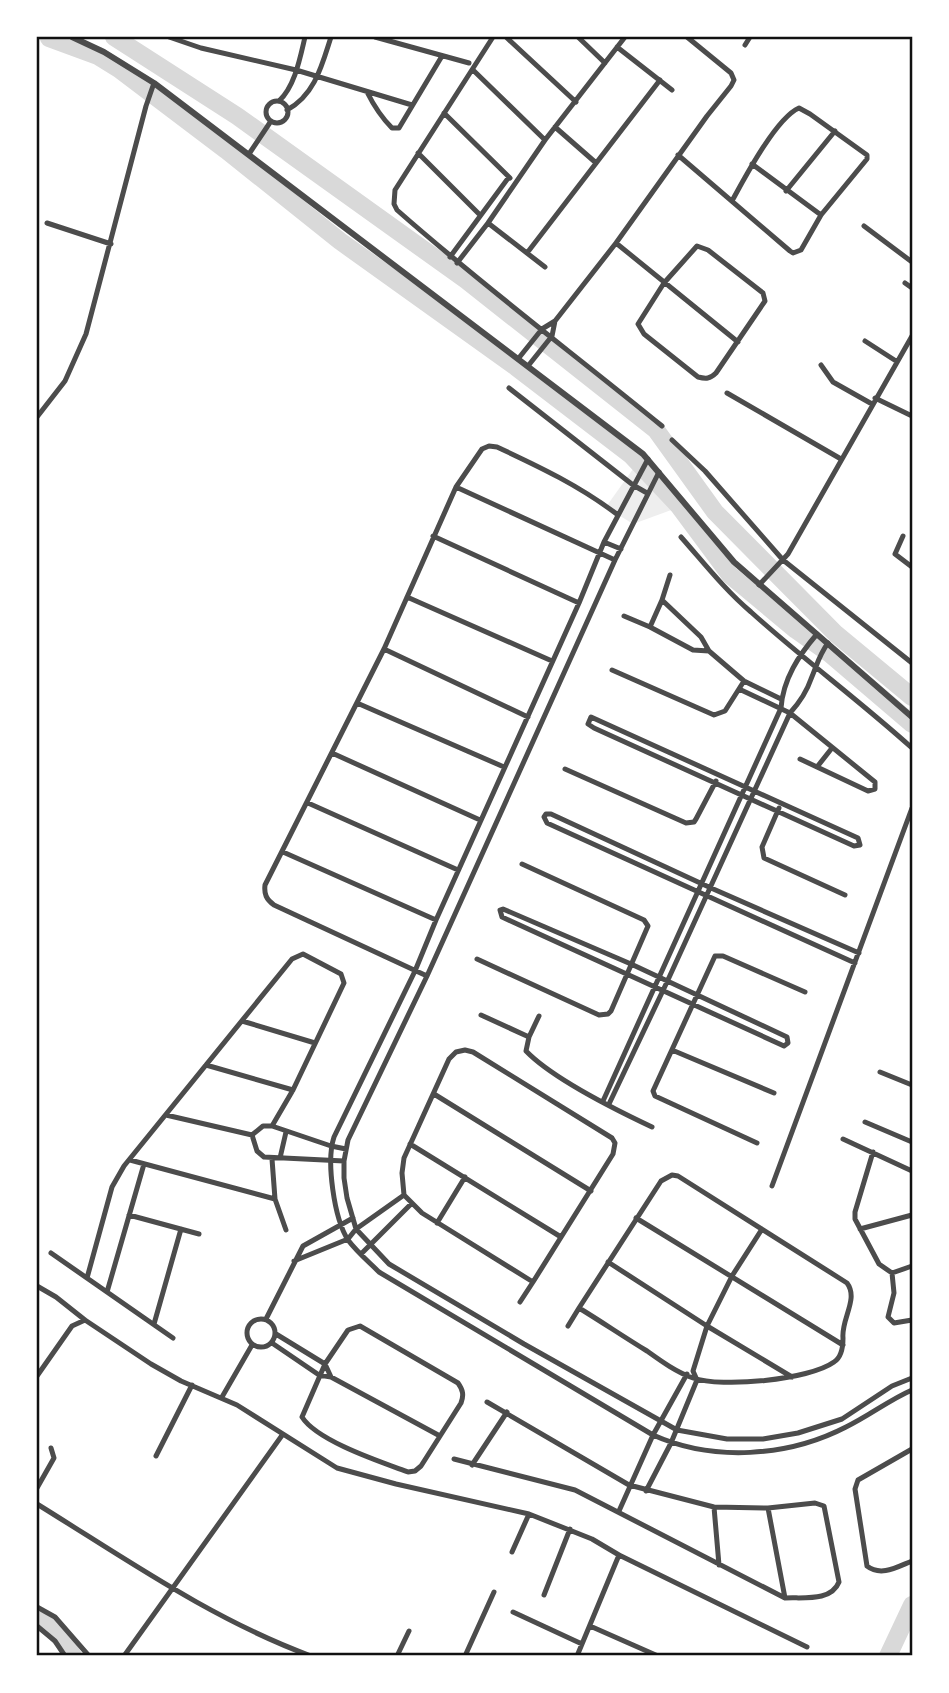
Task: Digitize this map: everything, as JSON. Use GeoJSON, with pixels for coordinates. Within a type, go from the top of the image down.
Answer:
{"type":"FeatureCollection","features":[{"type":"Feature","properties":{"kind":"street"},"geometry":{"type":"LineString","coordinates":[[72,37],[104,52],[251,151],[531,363],[658,473],[718,543],[816,636],[912,717]]}},
{"type":"Feature","properties":{"kind":"street"},"geometry":{"type":"LineString","coordinates":[[169,37],[201,48],[318,76],[412,105]]}},
{"type":"Feature","properties":{"kind":"street"},"geometry":{"type":"LineString","coordinates":[[271,121],[266,114],[267,107],[271,102],[279,101],[285,96],[305,37]]}},
{"type":"Feature","properties":{"kind":"street"},"geometry":{"type":"LineString","coordinates":[[271,121],[283,121],[288,110],[301,102],[318,76],[331,37]]}},
{"type":"Feature","properties":{"kind":"street"},"geometry":{"type":"LineString","coordinates":[[375,37],[469,63]]}},
{"type":"Feature","properties":{"kind":"street"},"geometry":{"type":"LineString","coordinates":[[493,37],[395,190],[394,204],[397,210],[457,263],[662,426]]}},
{"type":"Feature","properties":{"kind":"street"},"geometry":{"type":"LineString","coordinates":[[506,37],[576,102]]}},
{"type":"Feature","properties":{"kind":"street"},"geometry":{"type":"LineString","coordinates":[[578,37],[605,63]]}},
{"type":"Feature","properties":{"kind":"street"},"geometry":{"type":"LineString","coordinates":[[457,263],[545,140],[625,37]]}},
{"type":"Feature","properties":{"kind":"street"},"geometry":{"type":"LineString","coordinates":[[520,356],[542,328],[555,321],[617,243],[678,155],[732,86],[734,80],[731,73],[687,37]]}},
{"type":"Feature","properties":{"kind":"street"},"geometry":{"type":"LineString","coordinates":[[745,45],[750,37]]}},
{"type":"Feature","properties":{"kind":"street"},"geometry":{"type":"LineString","coordinates":[[617,47],[672,90]]}},
{"type":"Feature","properties":{"kind":"street"},"geometry":{"type":"LineString","coordinates":[[367,92],[374,107],[392,128],[399,128],[442,56]]}},
{"type":"Feature","properties":{"kind":"street"},"geometry":{"type":"LineString","coordinates":[[473,70],[545,140]]}},
{"type":"Feature","properties":{"kind":"street"},"geometry":{"type":"LineString","coordinates":[[527,253],[660,80]]}},
{"type":"Feature","properties":{"kind":"street"},"geometry":{"type":"LineString","coordinates":[[37,417],[65,381],[95,305],[153,86]]}},
{"type":"Feature","properties":{"kind":"street"},"geometry":{"type":"LineString","coordinates":[[279,101],[288,110]]}},
{"type":"Feature","properties":{"kind":"street"},"geometry":{"type":"LineString","coordinates":[[678,155],[793,253],[802,250],[821,215],[867,159],[867,155],[799,108],[785,119],[752,164],[732,201]]}},
{"type":"Feature","properties":{"kind":"street"},"geometry":{"type":"LineString","coordinates":[[444,113],[516,181]]}},
{"type":"Feature","properties":{"kind":"street"},"geometry":{"type":"LineString","coordinates":[[251,151],[271,121]]}},
{"type":"Feature","properties":{"kind":"street"},"geometry":{"type":"LineString","coordinates":[[555,127],[595,162]]}},
{"type":"Feature","properties":{"kind":"street"},"geometry":{"type":"LineString","coordinates":[[786,191],[835,131]]}},
{"type":"Feature","properties":{"kind":"street"},"geometry":{"type":"LineString","coordinates":[[418,153],[480,215]]}},
{"type":"Feature","properties":{"kind":"street"},"geometry":{"type":"LineString","coordinates":[[752,164],[821,215]]}},
{"type":"Feature","properties":{"kind":"street"},"geometry":{"type":"LineString","coordinates":[[450,257],[509,177]]}},
{"type":"Feature","properties":{"kind":"street"},"geometry":{"type":"LineString","coordinates":[[47,223],[111,244]]}},
{"type":"Feature","properties":{"kind":"street"},"geometry":{"type":"LineString","coordinates":[[488,223],[545,267]]}},
{"type":"Feature","properties":{"kind":"street"},"geometry":{"type":"LineString","coordinates":[[864,226],[912,262]]}},
{"type":"Feature","properties":{"kind":"street"},"geometry":{"type":"LineString","coordinates":[[617,243],[737,342]]}},
{"type":"Feature","properties":{"kind":"street"},"geometry":{"type":"LineString","coordinates":[[697,246],[708,250],[763,293],[763,307],[712,377],[698,377],[643,334],[638,324],[664,283],[697,246]]}},
{"type":"Feature","properties":{"kind":"street"},"geometry":{"type":"LineString","coordinates":[[905,284],[912,288]]}},
{"type":"Feature","properties":{"kind":"street"},"geometry":{"type":"LineString","coordinates":[[531,363],[552,336],[555,321]]}},
{"type":"Feature","properties":{"kind":"street"},"geometry":{"type":"LineString","coordinates":[[762,583],[783,560],[912,336]]}},
{"type":"Feature","properties":{"kind":"street"},"geometry":{"type":"LineString","coordinates":[[865,341],[896,361]]}},
{"type":"Feature","properties":{"kind":"street"},"geometry":{"type":"LineString","coordinates":[[821,365],[833,382],[912,416]]}},
{"type":"Feature","properties":{"kind":"street"},"geometry":{"type":"LineString","coordinates":[[509,388],[633,485],[647,493]]}},
{"type":"Feature","properties":{"kind":"street"},"geometry":{"type":"LineString","coordinates":[[727,393],[841,459]]}},
{"type":"Feature","properties":{"kind":"street"},"geometry":{"type":"LineString","coordinates":[[672,440],[713,478],[783,560],[912,663]]}},
{"type":"Feature","properties":{"kind":"street"},"geometry":{"type":"LineString","coordinates":[[426,976],[268,900],[264,892],[265,885],[384,649],[456,487],[482,449],[497,447],[565,479],[618,514]]}},
{"type":"Feature","properties":{"kind":"street"},"geometry":{"type":"LineString","coordinates":[[646,462],[604,542],[422,957],[331,1146],[330,1162],[335,1202],[348,1239],[380,1272],[653,1435],[671,1443],[731,1452],[803,1446],[849,1426],[897,1396],[912,1390]]}},
{"type":"Feature","properties":{"kind":"street"},"geometry":{"type":"LineString","coordinates":[[658,473],[615,560],[346,1149],[344,1161],[347,1198],[356,1229],[389,1264],[677,1430],[727,1439],[763,1439],[797,1433],[842,1419],[892,1386],[912,1378]]}},
{"type":"Feature","properties":{"kind":"street"},"geometry":{"type":"LineString","coordinates":[[456,487],[615,560]]}},
{"type":"Feature","properties":{"kind":"street"},"geometry":{"type":"LineString","coordinates":[[433,536],[579,603]]}},
{"type":"Feature","properties":{"kind":"street"},"geometry":{"type":"LineString","coordinates":[[903,536],[895,554],[912,567]]}},
{"type":"Feature","properties":{"kind":"street"},"geometry":{"type":"LineString","coordinates":[[681,537],[749,611],[800,656],[863,703],[912,748]]}},
{"type":"Feature","properties":{"kind":"street"},"geometry":{"type":"LineString","coordinates":[[604,542],[621,549]]}},
{"type":"Feature","properties":{"kind":"street"},"geometry":{"type":"LineString","coordinates":[[650,627],[670,575]]}},
{"type":"Feature","properties":{"kind":"street"},"geometry":{"type":"LineString","coordinates":[[407,597],[552,661]]}},
{"type":"Feature","properties":{"kind":"street"},"geometry":{"type":"LineString","coordinates":[[662,600],[701,637],[709,652],[744,681],[781,699]]}},
{"type":"Feature","properties":{"kind":"street"},"geometry":{"type":"LineString","coordinates":[[624,616],[693,650],[709,652]]}},
{"type":"Feature","properties":{"kind":"street"},"geometry":{"type":"LineString","coordinates":[[606,1102],[657,979],[781,708],[788,678],[800,656],[816,636]]}},
{"type":"Feature","properties":{"kind":"street"},"geometry":{"type":"LineString","coordinates":[[606,1102],[663,991],[790,713],[808,685],[818,657],[827,644]]}},
{"type":"Feature","properties":{"kind":"street"},"geometry":{"type":"LineString","coordinates":[[384,649],[528,717]]}},
{"type":"Feature","properties":{"kind":"street"},"geometry":{"type":"LineString","coordinates":[[612,670],[714,715],[725,711],[744,681]]}},
{"type":"Feature","properties":{"kind":"street"},"geometry":{"type":"LineString","coordinates":[[542,685],[555,690]]}},
{"type":"Feature","properties":{"kind":"street"},"geometry":{"type":"LineString","coordinates":[[739,688],[790,713],[875,782],[875,789],[868,791],[800,758]]}},
{"type":"Feature","properties":{"kind":"street"},"geometry":{"type":"LineString","coordinates":[[538,694],[551,699]]}},
{"type":"Feature","properties":{"kind":"street"},"geometry":{"type":"LineString","coordinates":[[357,703],[504,767]]}},
{"type":"Feature","properties":{"kind":"street"},"geometry":{"type":"LineString","coordinates":[[591,716],[719,775],[858,838],[860,845],[854,846],[594,728],[588,721],[591,716]]}},
{"type":"Feature","properties":{"kind":"street"},"geometry":{"type":"LineString","coordinates":[[639,748],[643,739]]}},
{"type":"Feature","properties":{"kind":"street"},"geometry":{"type":"LineString","coordinates":[[817,767],[832,748]]}},
{"type":"Feature","properties":{"kind":"street"},"geometry":{"type":"LineString","coordinates":[[332,753],[481,820]]}},
{"type":"Feature","properties":{"kind":"street"},"geometry":{"type":"LineString","coordinates":[[565,769],[686,823],[694,822],[719,775]]}},
{"type":"Feature","properties":{"kind":"street"},"geometry":{"type":"LineString","coordinates":[[495,789],[508,794]]}},
{"type":"Feature","properties":{"kind":"street"},"geometry":{"type":"LineString","coordinates":[[782,802],[762,847],[764,858],[845,894]]}},
{"type":"Feature","properties":{"kind":"street"},"geometry":{"type":"LineString","coordinates":[[308,803],[458,870]]}},
{"type":"Feature","properties":{"kind":"street"},"geometry":{"type":"LineString","coordinates":[[489,803],[502,808]]}},
{"type":"Feature","properties":{"kind":"street"},"geometry":{"type":"LineString","coordinates":[[772,1186],[912,808]]}},
{"type":"Feature","properties":{"kind":"street"},"geometry":{"type":"LineString","coordinates":[[855,963],[547,823],[544,817],[551,814],[859,953]]}},
{"type":"Feature","properties":{"kind":"street"},"geometry":{"type":"LineString","coordinates":[[615,853],[618,845]]}},
{"type":"Feature","properties":{"kind":"street"},"geometry":{"type":"LineString","coordinates":[[283,852],[436,920]]}},
{"type":"Feature","properties":{"kind":"street"},"geometry":{"type":"LineString","coordinates":[[477,959],[598,1015],[611,1011],[648,926],[643,920],[522,864]]}},
{"type":"Feature","properties":{"kind":"street"},"geometry":{"type":"LineString","coordinates":[[506,909],[557,932],[787,1037],[788,1043],[784,1046],[654,988],[502,917],[500,911],[506,909]]}},
{"type":"Feature","properties":{"kind":"street"},"geometry":{"type":"LineString","coordinates":[[775,926],[778,918]]}},
{"type":"Feature","properties":{"kind":"street"},"geometry":{"type":"LineString","coordinates":[[553,941],[557,932]]}},
{"type":"Feature","properties":{"kind":"street"},"geometry":{"type":"LineString","coordinates":[[87,1278],[112,1187],[124,1166],[292,959],[303,954],[344,978],[342,988],[293,1090],[272,1126]]}},
{"type":"Feature","properties":{"kind":"street"},"geometry":{"type":"LineString","coordinates":[[757,1143],[653,1094],[711,960],[718,955],[805,992]]}},
{"type":"Feature","properties":{"kind":"street"},"geometry":{"type":"LineString","coordinates":[[422,957],[433,961]]}},
{"type":"Feature","properties":{"kind":"street"},"geometry":{"type":"LineString","coordinates":[[396,1009],[407,1014]]}},
{"type":"Feature","properties":{"kind":"street"},"geometry":{"type":"LineString","coordinates":[[481,1015],[529,1037]]}},
{"type":"Feature","properties":{"kind":"street"},"geometry":{"type":"LineString","coordinates":[[539,1016],[525,1047],[530,1055],[652,1127]]}},
{"type":"Feature","properties":{"kind":"street"},"geometry":{"type":"LineString","coordinates":[[242,1021],[315,1043]]}},
{"type":"Feature","properties":{"kind":"street"},"geometry":{"type":"LineString","coordinates":[[756,1033],[760,1025]]}},
{"type":"Feature","properties":{"kind":"street"},"geometry":{"type":"LineString","coordinates":[[672,1050],[774,1093]]}},
{"type":"Feature","properties":{"kind":"street"},"geometry":{"type":"LineString","coordinates":[[520,1303],[613,1154],[615,1143],[612,1138],[473,1052],[456,1052],[449,1059],[410,1144],[403,1166],[404,1195],[422,1213],[533,1282]]}},
{"type":"Feature","properties":{"kind":"street"},"geometry":{"type":"LineString","coordinates":[[206,1065],[293,1090]]}},
{"type":"Feature","properties":{"kind":"street"},"geometry":{"type":"LineString","coordinates":[[366,1070],[378,1076]]}},
{"type":"Feature","properties":{"kind":"street"},"geometry":{"type":"LineString","coordinates":[[880,1072],[912,1085]]}},
{"type":"Feature","properties":{"kind":"street"},"geometry":{"type":"LineString","coordinates":[[434,1094],[591,1191]]}},
{"type":"Feature","properties":{"kind":"street"},"geometry":{"type":"LineString","coordinates":[[166,1115],[252,1135]]}},
{"type":"Feature","properties":{"kind":"street"},"geometry":{"type":"LineString","coordinates":[[865,1122],[912,1142]]}},
{"type":"Feature","properties":{"kind":"street"},"geometry":{"type":"LineString","coordinates":[[252,1135],[263,1126],[272,1126],[346,1149]]}},
{"type":"Feature","properties":{"kind":"street"},"geometry":{"type":"LineString","coordinates":[[280,1158],[286,1132]]}},
{"type":"Feature","properties":{"kind":"street"},"geometry":{"type":"LineString","coordinates":[[252,1135],[253,1144],[264,1157],[344,1161]]}},
{"type":"Feature","properties":{"kind":"street"},"geometry":{"type":"LineString","coordinates":[[843,1139],[912,1171]]}},
{"type":"Feature","properties":{"kind":"street"},"geometry":{"type":"LineString","coordinates":[[410,1144],[561,1237]]}},
{"type":"Feature","properties":{"kind":"street"},"geometry":{"type":"LineString","coordinates":[[873,1152],[855,1212],[857,1225],[879,1264],[892,1273],[895,1283],[888,1317],[894,1323],[912,1320]]}},
{"type":"Feature","properties":{"kind":"street"},"geometry":{"type":"LineString","coordinates":[[272,1158],[275,1199],[286,1230]]}},
{"type":"Feature","properties":{"kind":"street"},"geometry":{"type":"LineString","coordinates":[[130,1160],[275,1199]]}},
{"type":"Feature","properties":{"kind":"street"},"geometry":{"type":"LineString","coordinates":[[107,1292],[144,1164]]}},
{"type":"Feature","properties":{"kind":"street"},"geometry":{"type":"LineString","coordinates":[[568,1326],[579,1308],[636,1218],[662,1181],[672,1175],[678,1176],[847,1283],[852,1289],[853,1297],[844,1320],[841,1355],[835,1361],[793,1377],[757,1381],[697,1380],[579,1308]]}},
{"type":"Feature","properties":{"kind":"street"},"geometry":{"type":"LineString","coordinates":[[437,1223],[465,1177]]}},
{"type":"Feature","properties":{"kind":"street"},"geometry":{"type":"LineString","coordinates":[[294,1261],[348,1239],[356,1229],[404,1195]]}},
{"type":"Feature","properties":{"kind":"street"},"geometry":{"type":"LineString","coordinates":[[361,1254],[412,1203]]}},
{"type":"Feature","properties":{"kind":"street"},"geometry":{"type":"LineString","coordinates":[[129,1215],[199,1234]]}},
{"type":"Feature","properties":{"kind":"street"},"geometry":{"type":"LineString","coordinates":[[860,1228],[912,1215]]}},
{"type":"Feature","properties":{"kind":"street"},"geometry":{"type":"LineString","coordinates":[[266,1319],[303,1246],[353,1218]]}},
{"type":"Feature","properties":{"kind":"street"},"geometry":{"type":"LineString","coordinates":[[636,1218],[843,1345]]}},
{"type":"Feature","properties":{"kind":"street"},"geometry":{"type":"LineString","coordinates":[[154,1324],[181,1228]]}},
{"type":"Feature","properties":{"kind":"street"},"geometry":{"type":"LineString","coordinates":[[646,1491],[677,1430],[697,1380],[693,1371],[707,1326],[732,1276],[762,1229]]}},
{"type":"Feature","properties":{"kind":"street"},"geometry":{"type":"LineString","coordinates":[[51,1253],[173,1338]]}},
{"type":"Feature","properties":{"kind":"street"},"geometry":{"type":"LineString","coordinates":[[608,1262],[793,1377]]}},
{"type":"Feature","properties":{"kind":"street"},"geometry":{"type":"LineString","coordinates":[[892,1273],[912,1266]]}},
{"type":"Feature","properties":{"kind":"street"},"geometry":{"type":"LineString","coordinates":[[37,1286],[151,1364],[222,1397],[321,1459],[348,1472],[529,1514],[570,1529],[807,1647]]}},
{"type":"Feature","properties":{"kind":"street"},"geometry":{"type":"LineString","coordinates":[[266,1319],[275,1328],[276,1334],[272,1343],[259,1348],[252,1345],[247,1338],[247,1330],[251,1323],[266,1319]]}},
{"type":"Feature","properties":{"kind":"street"},"geometry":{"type":"LineString","coordinates":[[37,1374],[72,1325],[85,1320]]}},
{"type":"Feature","properties":{"kind":"street"},"geometry":{"type":"LineString","coordinates":[[360,1326],[458,1383],[463,1396],[421,1466],[408,1472],[349,1450],[310,1427],[302,1417],[319,1375],[348,1330],[360,1326]]}},
{"type":"Feature","properties":{"kind":"street"},"geometry":{"type":"LineString","coordinates":[[276,1334],[325,1364],[331,1377]]}},
{"type":"Feature","properties":{"kind":"street"},"geometry":{"type":"LineString","coordinates":[[272,1343],[319,1375],[331,1377],[440,1436]]}},
{"type":"Feature","properties":{"kind":"street"},"geometry":{"type":"LineString","coordinates":[[517,1354],[524,1344]]}},
{"type":"Feature","properties":{"kind":"street"},"geometry":{"type":"LineString","coordinates":[[222,1397],[252,1345]]}},
{"type":"Feature","properties":{"kind":"street"},"geometry":{"type":"LineString","coordinates":[[619,1511],[653,1435],[685,1375],[693,1371]]}},
{"type":"Feature","properties":{"kind":"street"},"geometry":{"type":"LineString","coordinates":[[156,1456],[192,1385]]}},
{"type":"Feature","properties":{"kind":"street"},"geometry":{"type":"LineString","coordinates":[[454,1459],[560,1485],[619,1511],[785,1598],[831,1594],[839,1582],[824,1506],[815,1503],[768,1508],[714,1507],[646,1491],[629,1485],[487,1402]]}},
{"type":"Feature","properties":{"kind":"street"},"geometry":{"type":"LineString","coordinates":[[472,1465],[507,1412]]}},
{"type":"Feature","properties":{"kind":"street"},"geometry":{"type":"LineString","coordinates":[[124,1656],[283,1434]]}},
{"type":"Feature","properties":{"kind":"street"},"geometry":{"type":"LineString","coordinates":[[37,1488],[52,1465],[54,1458],[51,1448]]}},
{"type":"Feature","properties":{"kind":"street"},"geometry":{"type":"LineString","coordinates":[[912,1449],[858,1480],[855,1489],[867,1566],[873,1571],[881,1572],[912,1561]]}},
{"type":"Feature","properties":{"kind":"street"},"geometry":{"type":"LineString","coordinates":[[37,1504],[226,1619],[311,1656]]}},
{"type":"Feature","properties":{"kind":"street"},"geometry":{"type":"LineString","coordinates":[[714,1507],[719,1565]]}},
{"type":"Feature","properties":{"kind":"street"},"geometry":{"type":"LineString","coordinates":[[768,1508],[785,1598]]}},
{"type":"Feature","properties":{"kind":"street"},"geometry":{"type":"LineString","coordinates":[[512,1552],[529,1514]]}},
{"type":"Feature","properties":{"kind":"street"},"geometry":{"type":"LineString","coordinates":[[544,1595],[570,1529]]}},
{"type":"Feature","properties":{"kind":"street"},"geometry":{"type":"LineString","coordinates":[[577,1656],[619,1555]]}},
{"type":"Feature","properties":{"kind":"street"},"geometry":{"type":"LineString","coordinates":[[465,1656],[494,1592]]}},
{"type":"Feature","properties":{"kind":"street"},"geometry":{"type":"LineString","coordinates":[[37,1607],[55,1617],[89,1656]]}},
{"type":"Feature","properties":{"kind":"street"},"geometry":{"type":"LineString","coordinates":[[513,1612],[582,1644]]}},
{"type":"Feature","properties":{"kind":"street"},"geometry":{"type":"LineString","coordinates":[[37,1626],[55,1641],[65,1656]]}},
{"type":"Feature","properties":{"kind":"street"},"geometry":{"type":"LineString","coordinates":[[590,1626],[658,1656]]}},
{"type":"Feature","properties":{"kind":"street"},"geometry":{"type":"LineString","coordinates":[[397,1656],[409,1631]]}},
{"type":"Feature","properties":{"kind":"street"},"geometry":{"type":"LineString","coordinates":[[289,1656],[293,1650]]}},
{"type":"Feature","properties":{"kind":"shaded area"},"geometry":{"type":"Polygon","coordinates":[[[643,455],[685,505],[633,524],[606,507],[643,455]]]}},
{"type":"Feature","properties":{"kind":"waterway"},"geometry":{"type":"LineString","coordinates":[[114,37],[237,116],[466,280],[656,430],[715,512],[836,634],[912,697]]}},
{"type":"Feature","properties":{"kind":"waterway"},"geometry":{"type":"LineString","coordinates":[[49,38],[98,56],[119,69],[340,241],[516,367],[631,455],[678,505],[730,575],[796,630],[830,654],[912,724]]}},
{"type":"Feature","properties":{"kind":"waterway"},"geometry":{"type":"LineString","coordinates":[[888,1656],[912,1605]]}},
{"type":"Feature","properties":{"kind":"waterway"},"geometry":{"type":"LineString","coordinates":[[37,1620],[53,1630],[73,1656]]}}]}
